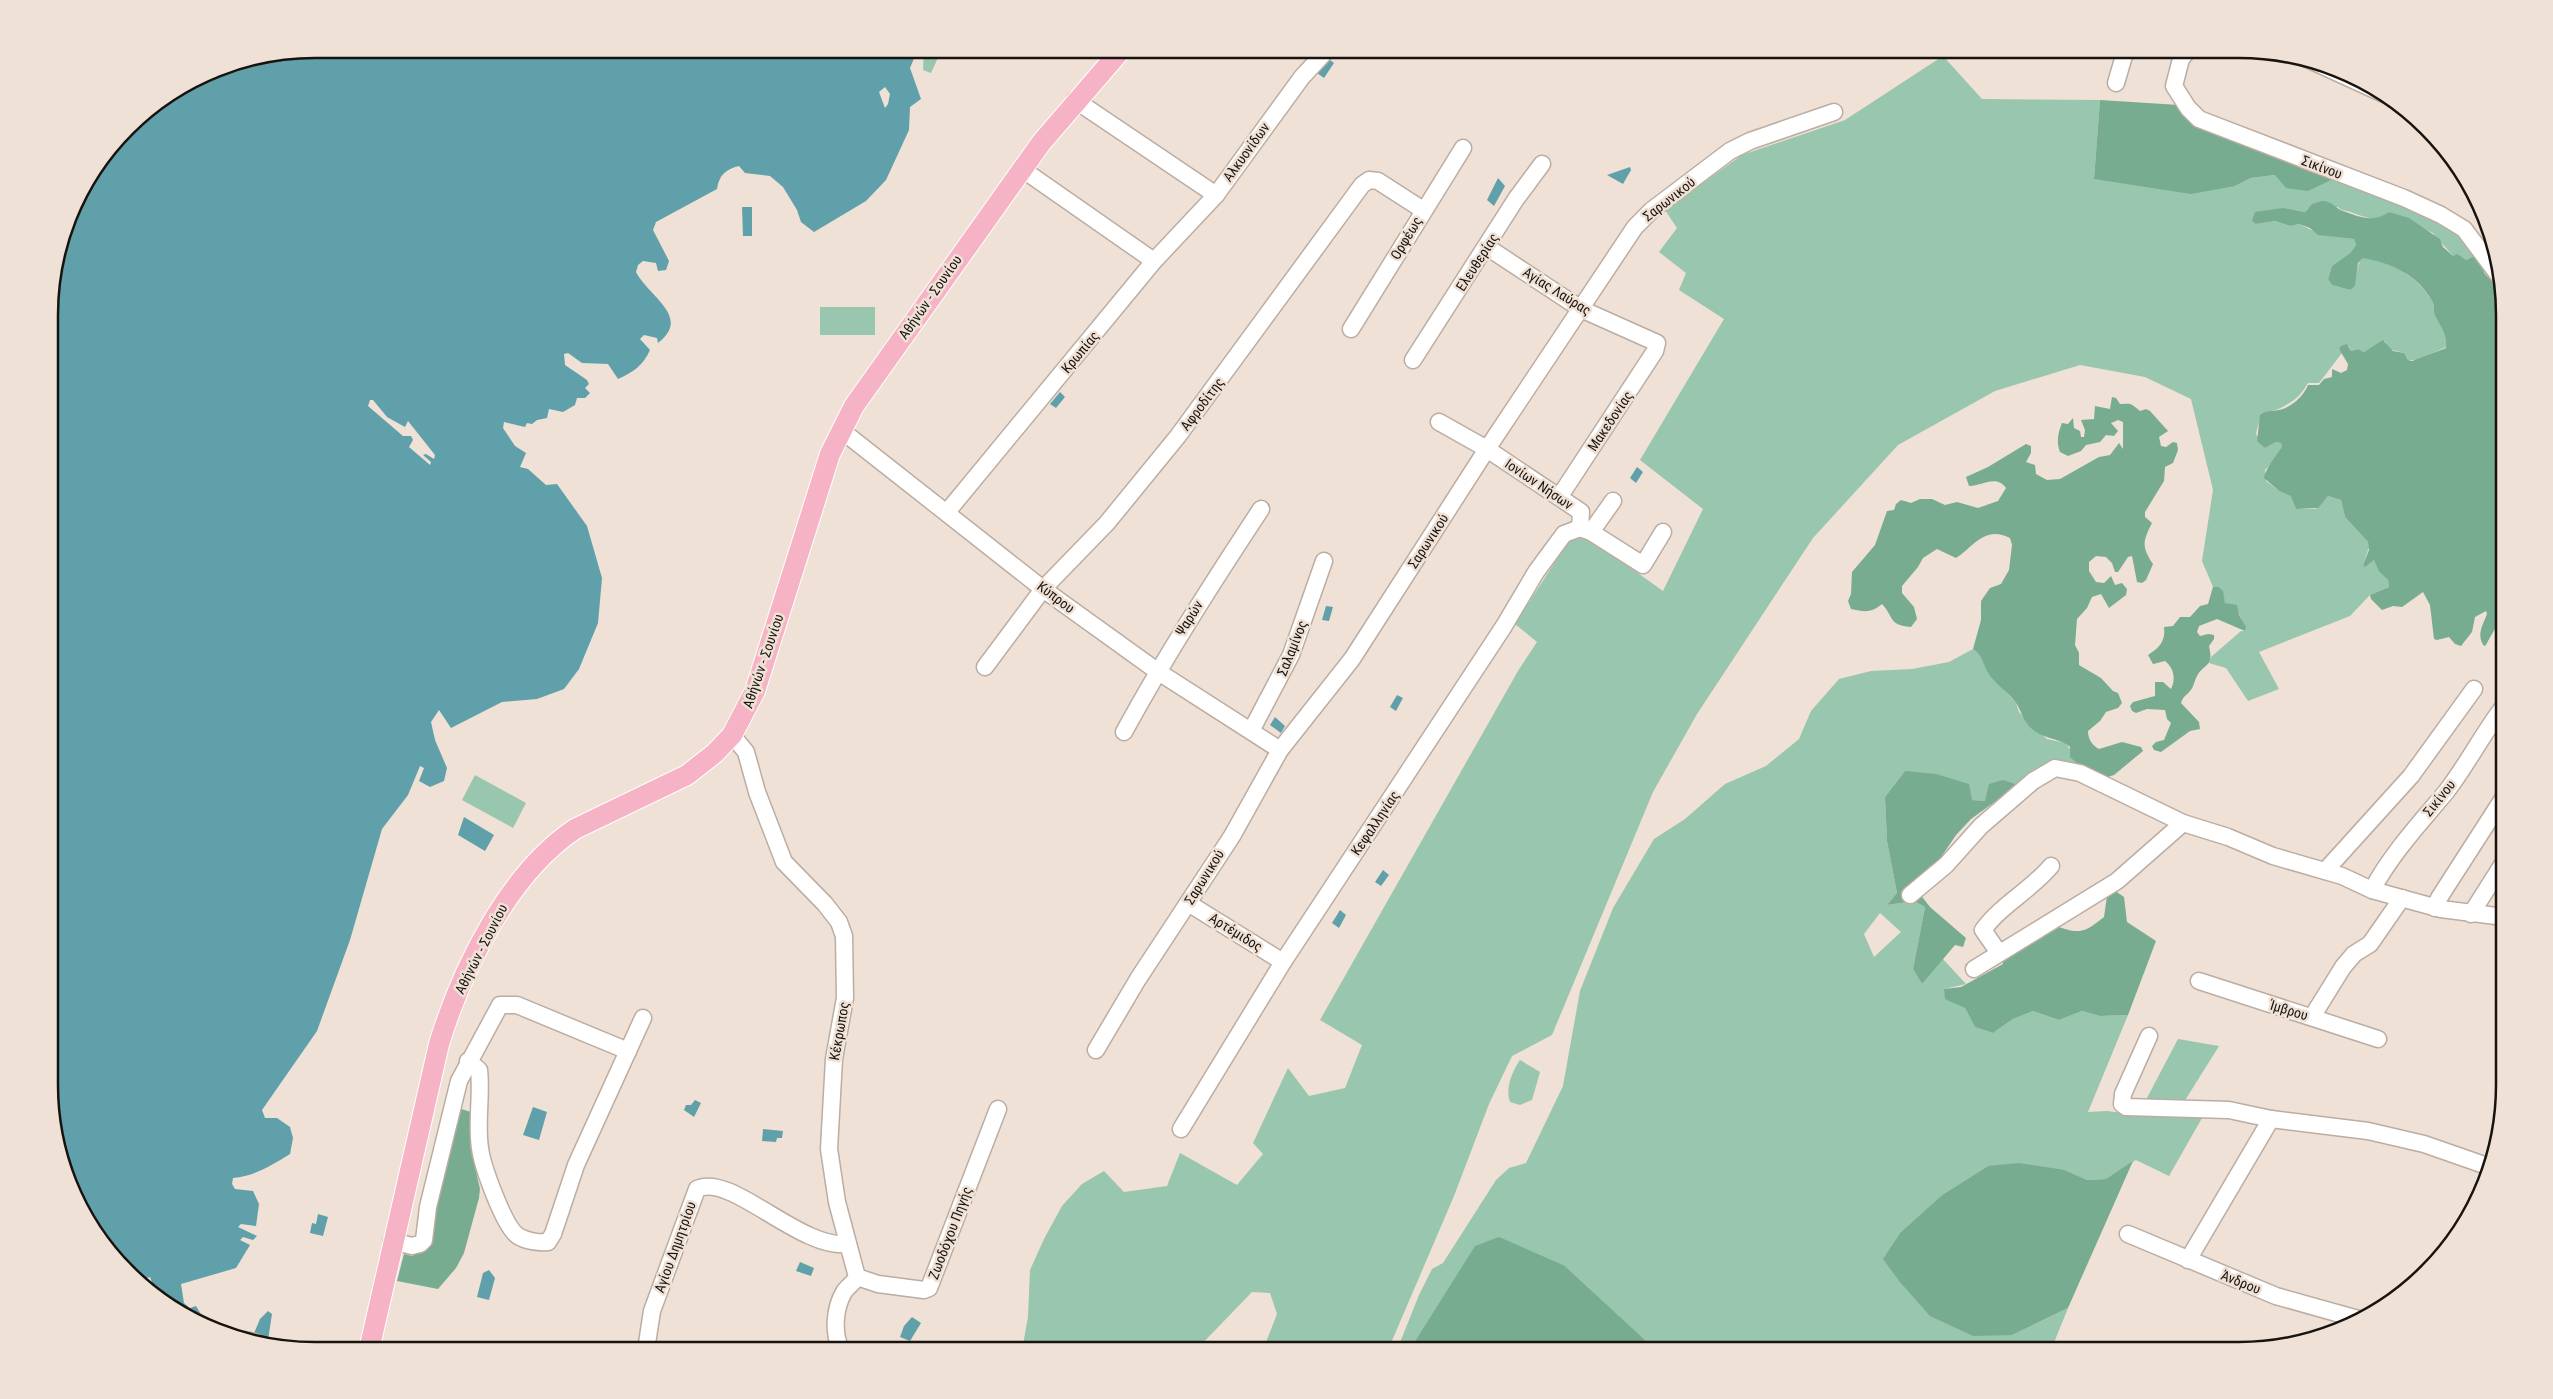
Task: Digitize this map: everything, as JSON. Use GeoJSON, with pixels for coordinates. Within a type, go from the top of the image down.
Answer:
{"type":"FeatureCollection","features":[{"type":"Feature","properties":{"kind":"main road","name":"Αθήνών - Σουνίου"},"geometry":{"type":"LineString","coordinates":[[371,1342],[392,1241],[442,1034],[478,952],[509,895],[540,856],[561,838],[574,829],[687,775],[715,753],[732,735],[755,691],[810,514],[830,454],[841,430],[869,383],[1022,169],[1075,100],[1114,58]]}},
{"type":"Feature","properties":{"kind":"street","name":"Αλκυονίδων"},"geometry":{"type":"LineString","coordinates":[[1075,100],[1216,194],[1302,76],[1319,58]]}},
{"type":"Feature","properties":{"kind":"street"},"geometry":{"type":"LineString","coordinates":[[2116,83],[2123,58]]}},
{"type":"Feature","properties":{"kind":"street","name":"Σικίνου"},"geometry":{"type":"LineString","coordinates":[[2182,58],[2174,86],[2188,108],[2199,119],[2404,198],[2441,215],[2464,229],[2491,265]]}},
{"type":"Feature","properties":{"kind":"street","name":"Σαρωνικού"},"geometry":{"type":"LineString","coordinates":[[1096,1050],[1232,836],[1280,750],[1352,659],[1487,449],[1581,309],[1621,245],[1635,227],[1652,210],[1730,151],[1750,141],[1834,112]]}},
{"type":"Feature","properties":{"kind":"street","name":"Ορφέως"},"geometry":{"type":"LineString","coordinates":[[1351,329],[1463,148]]}},
{"type":"Feature","properties":{"kind":"street","name":"Ελευθερίας"},"geometry":{"type":"LineString","coordinates":[[1413,360],[1516,199],[1542,164]]}},
{"type":"Feature","properties":{"kind":"street"},"geometry":{"type":"LineString","coordinates":[[1022,169],[1154,261]]}},
{"type":"Feature","properties":{"kind":"street","name":"Αφροδίτης"},"geometry":{"type":"LineString","coordinates":[[985,667],[1044,589],[1107,523],[1178,436],[1362,185],[1369,180],[1378,181],[1423,210]]}},
{"type":"Feature","properties":{"kind":"street","name":"Κρωπίας"},"geometry":{"type":"LineString","coordinates":[[947,512],[1154,261],[1216,194]]}},
{"type":"Feature","properties":{"kind":"street","name":"Αγίας Λαύρας"},"geometry":{"type":"LineString","coordinates":[[1487,247],[1581,309],[1657,343]]}},
{"type":"Feature","properties":{"kind":"street","name":"Μακεδονίας"},"geometry":{"type":"LineString","coordinates":[[1560,496],[1628,394],[1655,351],[1657,343]]}},
{"type":"Feature","properties":{"kind":"street","name":"Ιονίων Νήσων"},"geometry":{"type":"LineString","coordinates":[[1439,422],[1487,449],[1560,496],[1581,512],[1585,530]]}},
{"type":"Feature","properties":{"kind":"street","name":"Κύπρου"},"geometry":{"type":"LineString","coordinates":[[841,430],[1044,589],[1157,671],[1280,750]]}},
{"type":"Feature","properties":{"kind":"street"},"geometry":{"type":"LineString","coordinates":[[1613,501],[1585,530],[1643,565],[1663,532]]}},
{"type":"Feature","properties":{"kind":"street","name":"Ψαρών"},"geometry":{"type":"LineString","coordinates":[[1124,732],[1157,671],[1262,509]]}},
{"type":"Feature","properties":{"kind":"street","name":"Κεφαλληνίας"},"geometry":{"type":"LineString","coordinates":[[1181,1129],[1283,962],[1499,634],[1536,572],[1564,534],[1585,530]]}},
{"type":"Feature","properties":{"kind":"street","name":"Σαλαμίνος"},"geometry":{"type":"LineString","coordinates":[[1251,731],[1291,656],[1324,561]]}},
{"type":"Feature","properties":{"kind":"street"},"geometry":{"type":"LineString","coordinates":[[2325,871],[2411,776],[2474,689]]}},
{"type":"Feature","properties":{"kind":"street","name":"Σικίνου"},"geometry":{"type":"LineString","coordinates":[[2372,890],[2382,872],[2426,814],[2447,790],[2496,718]]}},
{"type":"Feature","properties":{"kind":"street","name":"Κέκρωπος"},"geometry":{"type":"LineString","coordinates":[[732,735],[746,752],[757,792],[784,862],[825,904],[838,922],[844,936],[845,998],[834,1059],[829,1149],[832,1176],[848,1244],[855,1262],[857,1277]]}},
{"type":"Feature","properties":{"kind":"street"},"geometry":{"type":"LineString","coordinates":[[1910,895],[1946,865],[1981,826],[2033,782],[2055,768],[2080,773],[2183,823],[2228,837],[2273,856],[2325,871],[2372,890],[2435,908],[2496,916]]}},
{"type":"Feature","properties":{"kind":"street"},"geometry":{"type":"LineString","coordinates":[[2435,908],[2439,898],[2496,809]]}},
{"type":"Feature","properties":{"kind":"street"},"geometry":{"type":"LineString","coordinates":[[1974,969],[2117,881],[2183,823]]}},
{"type":"Feature","properties":{"kind":"street"},"geometry":{"type":"LineString","coordinates":[[1999,953],[1983,930],[2008,906],[2031,888],[2051,866]]}},
{"type":"Feature","properties":{"kind":"street"},"geometry":{"type":"LineString","coordinates":[[2471,914],[2496,875]]}},
{"type":"Feature","properties":{"kind":"street"},"geometry":{"type":"LineString","coordinates":[[2312,1018],[2343,967],[2354,954],[2370,944],[2402,898]]}},
{"type":"Feature","properties":{"kind":"street","name":"Αρτέμιδος"},"geometry":{"type":"LineString","coordinates":[[1188,903],[1283,962]]}},
{"type":"Feature","properties":{"kind":"street","name":"Ίμβρου"},"geometry":{"type":"LineString","coordinates":[[2199,981],[2378,1039]]}},
{"type":"Feature","properties":{"kind":"street"},"geometry":{"type":"LineString","coordinates":[[392,1241],[412,1246],[420,1244],[424,1240],[428,1207],[460,1081],[468,1061],[495,1009],[500,1005],[518,1005],[628,1051]]}},
{"type":"Feature","properties":{"kind":"street"},"geometry":{"type":"LineString","coordinates":[[468,1061],[479,1070],[480,1148],[488,1177],[511,1228],[518,1236],[539,1243],[548,1242],[553,1234],[576,1165],[643,1018]]}},
{"type":"Feature","properties":{"kind":"street"},"geometry":{"type":"LineString","coordinates":[[2149,1036],[2122,1098],[2122,1104],[2126,1107],[2230,1110],[2271,1119],[2368,1130],[2424,1144],[2483,1164]]}},
{"type":"Feature","properties":{"kind":"street","name":"Ζωοδόχου Πηγής"},"geometry":{"type":"LineString","coordinates":[[857,1277],[891,1286],[924,1290],[929,1288],[998,1109]]}},
{"type":"Feature","properties":{"kind":"street"},"geometry":{"type":"LineString","coordinates":[[2188,1260],[2271,1119]]}},
{"type":"Feature","properties":{"kind":"street","name":"Αγίου Δημητρίου"},"geometry":{"type":"LineString","coordinates":[[647,1342],[652,1311],[697,1189],[710,1185],[740,1197],[812,1238],[829,1244],[848,1244]]}},
{"type":"Feature","properties":{"kind":"street","name":"Άνδρου"},"geometry":{"type":"LineString","coordinates":[[2128,1234],[2276,1296],[2349,1316]]}},
{"type":"Feature","properties":{"kind":"street"},"geometry":{"type":"LineString","coordinates":[[837,1342],[837,1311],[844,1291],[857,1277]]}},
{"type":"Feature","properties":{"kind":"green space"},"geometry":{"type":"Polygon","coordinates":[[[924,58],[938,58],[931,73],[923,70],[924,58]]]}},
{"type":"Feature","properties":{"kind":"green space"},"geometry":{"type":"Polygon","coordinates":[[[1940,58],[1945,58],[1982,99],[2100,100],[2094,179],[2235,186],[2251,178],[2276,175],[2335,178],[2419,211],[2453,231],[2476,255],[2466,260],[2453,256],[2433,233],[2389,212],[2380,217],[2371,218],[2338,207],[2308,208],[2305,212],[2287,210],[2262,211],[2256,224],[2275,221],[2290,226],[2299,224],[2322,235],[2354,239],[2356,245],[2350,253],[2332,266],[2328,279],[2332,285],[2350,290],[2363,257],[2393,267],[2411,277],[2426,292],[2433,303],[2435,316],[2445,334],[2446,347],[2417,360],[2408,360],[2404,353],[2389,349],[2385,341],[2364,352],[2358,349],[2351,351],[2349,346],[2339,349],[2342,353],[2319,383],[2308,383],[2293,401],[2279,409],[2263,414],[2256,434],[2265,448],[2276,442],[2281,443],[2282,447],[2275,461],[2265,470],[2266,481],[2279,491],[2292,496],[2296,509],[2316,509],[2328,496],[2341,500],[2345,517],[2368,542],[2369,547],[2363,565],[2374,560],[2388,580],[2389,587],[2370,595],[2350,616],[2259,652],[2279,689],[2248,701],[2226,668],[2209,663],[2211,657],[2241,631],[2245,631],[2241,617],[2236,610],[2225,603],[2219,587],[2213,587],[2202,561],[2213,490],[2191,399],[2145,377],[2080,365],[1995,391],[1898,445],[1813,538],[1697,714],[1653,792],[1552,1035],[1512,1056],[1489,1104],[1454,1196],[1391,1342],[1266,1342],[1277,1314],[1270,1293],[1252,1292],[1204,1342],[1023,1342],[1028,1317],[1030,1270],[1062,1206],[1082,1184],[1104,1171],[1124,1192],[1167,1186],[1180,1153],[1237,1185],[1263,1154],[1253,1143],[1288,1068],[1309,1096],[1345,1088],[1362,1045],[1320,1020],[1518,671],[1537,642],[1515,624],[1568,542],[1577,538],[1590,539],[1663,591],[1703,509],[1640,460],[1724,319],[1679,290],[1686,273],[1659,252],[1677,228],[1665,210],[1742,155],[1845,120],[1940,58]]]}},
{"type":"Feature","properties":{"kind":"green space"},"geometry":{"type":"Polygon","coordinates":[[[2100,100],[2179,105],[2335,178],[2308,191],[2286,188],[2275,175],[2251,178],[2235,186],[2191,194],[2094,179],[2100,100]]]}},
{"type":"Feature","properties":{"kind":"green space"},"geometry":{"type":"Polygon","coordinates":[[[2322,201],[2328,202],[2343,211],[2366,218],[2378,217],[2389,212],[2409,218],[2440,239],[2443,247],[2453,256],[2457,254],[2466,260],[2476,255],[2485,274],[2493,282],[2496,314],[2496,627],[2484,646],[2480,634],[2487,614],[2486,611],[2475,617],[2472,632],[2461,646],[2455,644],[2449,637],[2434,639],[2430,605],[2423,592],[2402,607],[2393,606],[2382,610],[2371,599],[2370,595],[2389,587],[2388,580],[2379,571],[2374,560],[2365,567],[2363,565],[2369,550],[2368,542],[2345,517],[2341,500],[2328,496],[2318,508],[2296,509],[2291,496],[2279,491],[2264,478],[2282,447],[2281,443],[2276,442],[2265,448],[2257,441],[2260,415],[2291,405],[2301,396],[2308,385],[2319,385],[2324,379],[2332,377],[2332,369],[2341,373],[2347,370],[2348,364],[2339,349],[2341,346],[2347,344],[2351,351],[2358,349],[2364,352],[2383,340],[2393,351],[2404,353],[2408,360],[2412,361],[2446,348],[2445,335],[2435,316],[2433,303],[2419,284],[2403,272],[2384,263],[2363,258],[2358,263],[2355,286],[2350,290],[2332,285],[2328,279],[2332,266],[2350,253],[2356,245],[2354,239],[2318,235],[2310,228],[2299,224],[2290,226],[2275,221],[2256,224],[2252,221],[2255,212],[2283,208],[2305,212],[2312,204],[2322,201]]]}},
{"type":"Feature","properties":{"kind":"green space"},"geometry":{"type":"Polygon","coordinates":[[[820,307],[875,307],[875,335],[820,335],[820,307]]]}},
{"type":"Feature","properties":{"kind":"green space"},"geometry":{"type":"Polygon","coordinates":[[[2112,397],[2116,398],[2120,404],[2130,404],[2140,411],[2146,409],[2150,411],[2168,431],[2159,437],[2161,446],[2166,447],[2173,442],[2177,443],[2178,450],[2173,463],[2165,467],[2164,481],[2145,512],[2145,517],[2152,523],[2145,539],[2145,548],[2153,564],[2146,580],[2142,583],[2137,582],[2132,556],[2128,557],[2118,572],[2115,572],[2112,563],[2106,557],[2096,556],[2089,562],[2089,571],[2096,582],[2104,583],[2111,576],[2115,585],[2122,583],[2127,589],[2126,595],[2109,608],[2101,594],[2092,597],[2087,608],[2077,619],[2075,645],[2079,653],[2079,665],[2101,678],[2113,691],[2118,693],[2122,703],[2118,708],[2106,712],[2100,721],[2088,731],[2089,737],[2092,744],[2099,749],[2122,742],[2141,747],[2143,751],[2114,775],[2108,777],[2081,767],[2070,757],[2070,747],[2067,744],[2042,735],[2032,729],[2016,703],[1990,676],[1981,656],[1973,649],[1981,620],[1981,601],[1990,588],[2001,584],[2009,570],[2012,545],[2010,538],[1994,534],[1987,535],[1956,558],[1937,549],[1923,558],[1902,586],[1902,593],[1914,607],[1917,619],[1911,627],[1895,623],[1882,604],[1875,609],[1864,611],[1851,609],[1848,601],[1851,594],[1852,572],[1875,545],[1887,511],[1894,510],[1896,504],[1901,500],[1911,503],[1920,499],[1932,499],[1945,505],[1957,502],[1978,508],[1998,501],[2006,488],[2002,484],[1993,481],[1969,486],[1966,477],[1988,467],[2026,444],[2031,446],[2031,453],[2026,462],[2035,465],[2036,474],[2047,480],[2060,479],[2099,457],[2110,455],[2119,443],[2123,449],[2123,422],[2118,420],[2111,423],[2118,431],[2114,436],[2106,435],[2100,442],[2086,445],[2081,451],[2068,456],[2060,452],[2058,445],[2059,430],[2062,423],[2068,424],[2073,418],[2074,428],[2080,431],[2081,437],[2084,437],[2085,430],[2081,420],[2094,419],[2095,406],[2110,409],[2112,397]]]}},
{"type":"Feature","properties":{"kind":"green space"},"geometry":{"type":"Polygon","coordinates":[[[2213,587],[2219,587],[2223,591],[2225,603],[2237,605],[2239,615],[2246,627],[2245,631],[2217,619],[2199,626],[2197,632],[2200,636],[2214,635],[2214,639],[2209,646],[2210,661],[2197,676],[2192,688],[2181,703],[2199,722],[2200,729],[2190,731],[2161,752],[2154,750],[2152,746],[2156,742],[2164,740],[2171,723],[2167,719],[2165,710],[2147,709],[2136,713],[2132,711],[2130,706],[2133,702],[2155,696],[2155,682],[2163,682],[2171,689],[2174,678],[2172,670],[2165,661],[2153,664],[2148,655],[2161,644],[2164,636],[2164,627],[2173,626],[2180,617],[2190,617],[2200,606],[2208,604],[2213,587]]]}},
{"type":"Feature","properties":{"kind":"green space"},"geometry":{"type":"Polygon","coordinates":[[[1973,649],[1981,655],[1987,670],[2016,703],[2019,712],[2047,739],[2066,743],[2081,767],[2018,785],[1985,801],[1972,800],[1905,771],[1885,797],[1887,841],[1897,893],[1887,905],[1914,901],[1925,907],[1913,969],[1922,984],[1942,958],[1966,984],[1944,989],[1946,998],[1965,1008],[1975,1027],[1993,1033],[2013,1019],[2033,1011],[2059,1020],[2082,1011],[2100,1016],[2128,1015],[2088,1112],[2107,1111],[2138,1115],[2178,1039],[2219,1046],[2179,1110],[2206,1111],[2169,1176],[2136,1160],[2106,1179],[2087,1180],[2065,1170],[1988,1166],[1942,1195],[1901,1232],[2012,1335],[2068,1308],[2054,1342],[1647,1342],[1565,1266],[1416,1340],[1416,1342],[1400,1342],[1419,1295],[1432,1269],[1443,1263],[1496,1180],[1509,1168],[1526,1163],[1563,1086],[1580,991],[1613,908],[1654,839],[1685,819],[1725,784],[1766,766],[1799,739],[1811,711],[1839,679],[1871,671],[1912,669],[1949,662],[1973,649]],[[1880,913],[1864,934],[1874,957],[1901,932],[1880,913]]]}},
{"type":"Feature","properties":{"kind":"green space"},"geometry":{"type":"Polygon","coordinates":[[[1905,771],[1936,774],[1969,784],[1972,800],[1985,801],[1989,784],[2003,780],[2018,785],[1971,819],[1956,835],[1935,866],[1912,884],[1930,907],[1966,938],[1963,947],[1955,945],[1922,984],[1913,969],[1925,907],[1914,901],[1887,905],[1897,893],[1887,841],[1885,797],[1905,771]]]}},
{"type":"Feature","properties":{"kind":"green space"},"geometry":{"type":"Polygon","coordinates":[[[475,775],[526,803],[513,828],[462,800],[475,775]]]}},
{"type":"Feature","properties":{"kind":"green space"},"geometry":{"type":"Polygon","coordinates":[[[2114,890],[2124,897],[2127,922],[2156,941],[2128,1015],[2100,1016],[2082,1011],[2059,1020],[2033,1011],[2013,1019],[1993,1033],[1975,1027],[1965,1008],[1945,999],[1944,989],[1961,987],[2003,964],[2002,956],[2054,925],[2076,931],[2081,931],[2091,926],[2104,917],[2107,896],[2114,890]]]}},
{"type":"Feature","properties":{"kind":"green space"},"geometry":{"type":"Polygon","coordinates":[[[1520,1060],[1540,1072],[1532,1100],[1520,1105],[1510,1102],[1508,1091],[1512,1075],[1520,1060]]]}},
{"type":"Feature","properties":{"kind":"green space"},"geometry":{"type":"Polygon","coordinates":[[[458,1108],[471,1112],[470,1145],[480,1189],[464,1253],[456,1268],[438,1289],[397,1281],[404,1254],[412,1256],[428,1246],[432,1217],[458,1108]]]}},
{"type":"Feature","properties":{"kind":"green space"},"geometry":{"type":"Polygon","coordinates":[[[2133,1161],[2068,1308],[2012,1335],[1973,1336],[1930,1316],[1900,1282],[1883,1259],[1901,1232],[1942,1195],[1988,1166],[2019,1163],[2065,1170],[2087,1180],[2106,1179],[2133,1161]]]}},
{"type":"Feature","properties":{"kind":"green space"},"geometry":{"type":"Polygon","coordinates":[[[1499,1237],[1565,1266],[1647,1342],[1416,1342],[1475,1246],[1499,1237]]]}},
{"type":"Feature","properties":{"kind":"water"},"geometry":{"type":"Polygon","coordinates":[[[298,58],[914,58],[910,68],[921,99],[910,107],[909,130],[886,180],[866,201],[814,232],[801,222],[797,210],[783,187],[770,176],[745,173],[739,166],[730,169],[719,180],[717,189],[656,222],[653,230],[669,261],[666,270],[658,271],[656,263],[643,261],[638,265],[636,272],[665,307],[671,324],[667,334],[658,343],[657,338],[644,335],[640,339],[650,350],[637,368],[618,379],[608,364],[582,363],[568,353],[564,354],[565,365],[587,380],[589,384],[585,388],[590,393],[585,398],[577,398],[575,405],[563,412],[549,409],[547,418],[537,420],[532,424],[527,423],[525,427],[504,422],[503,428],[515,446],[526,453],[520,467],[528,469],[546,485],[557,484],[587,526],[602,578],[598,623],[579,669],[564,689],[537,699],[502,702],[451,728],[439,710],[431,722],[435,740],[447,768],[444,781],[430,787],[419,781],[424,768],[420,766],[408,795],[382,829],[350,940],[317,1031],[262,1110],[265,1118],[277,1118],[290,1127],[293,1138],[290,1154],[256,1172],[233,1178],[232,1184],[235,1189],[253,1191],[259,1204],[256,1226],[241,1224],[238,1227],[257,1236],[253,1240],[243,1237],[240,1240],[250,1245],[236,1268],[181,1284],[184,1303],[190,1308],[196,1306],[202,1315],[158,1288],[153,1284],[150,1277],[147,1278],[121,1254],[101,1227],[84,1198],[66,1151],[58,1101],[58,298],[66,248],[77,216],[92,186],[121,145],[158,111],[186,92],[216,77],[264,62],[298,58]],[[885,87],[879,92],[885,108],[888,104],[890,94],[885,87]],[[370,400],[368,406],[403,436],[411,436],[413,440],[409,447],[430,465],[431,462],[423,455],[426,454],[434,459],[435,455],[408,421],[405,427],[387,417],[373,400],[370,400]]]}},
{"type":"Feature","properties":{"kind":"water"},"geometry":{"type":"Polygon","coordinates":[[[1327,58],[1334,63],[1324,78],[1317,73],[1327,58]]]}},
{"type":"Feature","properties":{"kind":"water"},"geometry":{"type":"Polygon","coordinates":[[[1630,167],[1631,170],[1623,184],[1607,175],[1630,167]]]}},
{"type":"Feature","properties":{"kind":"water"},"geometry":{"type":"Polygon","coordinates":[[[1498,178],[1505,186],[1494,206],[1487,200],[1498,178]]]}},
{"type":"Feature","properties":{"kind":"water"},"geometry":{"type":"Polygon","coordinates":[[[742,207],[752,207],[752,236],[743,236],[742,207]]]}},
{"type":"Feature","properties":{"kind":"water"},"geometry":{"type":"Polygon","coordinates":[[[1060,392],[1065,397],[1056,408],[1050,404],[1060,392]]]}},
{"type":"Feature","properties":{"kind":"water"},"geometry":{"type":"Polygon","coordinates":[[[1637,467],[1643,472],[1636,483],[1630,478],[1637,467]]]}},
{"type":"Feature","properties":{"kind":"water"},"geometry":{"type":"Polygon","coordinates":[[[1326,606],[1333,607],[1329,621],[1322,620],[1326,606]]]}},
{"type":"Feature","properties":{"kind":"water"},"geometry":{"type":"Polygon","coordinates":[[[1397,695],[1403,698],[1396,711],[1390,707],[1397,695]]]}},
{"type":"Feature","properties":{"kind":"water"},"geometry":{"type":"Polygon","coordinates":[[[1275,717],[1285,726],[1281,733],[1270,725],[1275,717]]]}},
{"type":"Feature","properties":{"kind":"water"},"geometry":{"type":"Polygon","coordinates":[[[464,817],[494,835],[485,851],[458,835],[464,817]]]}},
{"type":"Feature","properties":{"kind":"water"},"geometry":{"type":"Polygon","coordinates":[[[1383,870],[1389,875],[1381,886],[1375,882],[1383,870]]]}},
{"type":"Feature","properties":{"kind":"water"},"geometry":{"type":"Polygon","coordinates":[[[1340,910],[1346,915],[1339,928],[1332,923],[1340,910]]]}},
{"type":"Feature","properties":{"kind":"water"},"geometry":{"type":"Polygon","coordinates":[[[695,1100],[701,1103],[694,1117],[684,1110],[686,1105],[691,1105],[695,1100]]]}},
{"type":"Feature","properties":{"kind":"water"},"geometry":{"type":"Polygon","coordinates":[[[533,1107],[547,1112],[539,1140],[523,1135],[533,1107]]]}},
{"type":"Feature","properties":{"kind":"water"},"geometry":{"type":"Polygon","coordinates":[[[763,1129],[783,1131],[782,1138],[777,1138],[776,1142],[762,1141],[763,1129]]]}},
{"type":"Feature","properties":{"kind":"water"},"geometry":{"type":"Polygon","coordinates":[[[318,1214],[328,1217],[323,1236],[310,1233],[312,1223],[316,1224],[318,1214]]]}},
{"type":"Feature","properties":{"kind":"water"},"geometry":{"type":"Polygon","coordinates":[[[800,1262],[814,1268],[811,1276],[796,1271],[800,1262]]]}},
{"type":"Feature","properties":{"kind":"water"},"geometry":{"type":"Polygon","coordinates":[[[489,1270],[495,1278],[489,1300],[477,1297],[483,1273],[489,1270]]]}},
{"type":"Feature","properties":{"kind":"water"},"geometry":{"type":"Polygon","coordinates":[[[268,1311],[272,1314],[268,1338],[254,1334],[260,1319],[268,1311]]]}},
{"type":"Feature","properties":{"kind":"water"},"geometry":{"type":"Polygon","coordinates":[[[912,1317],[921,1323],[910,1341],[900,1337],[904,1326],[912,1317]]]}}]}
